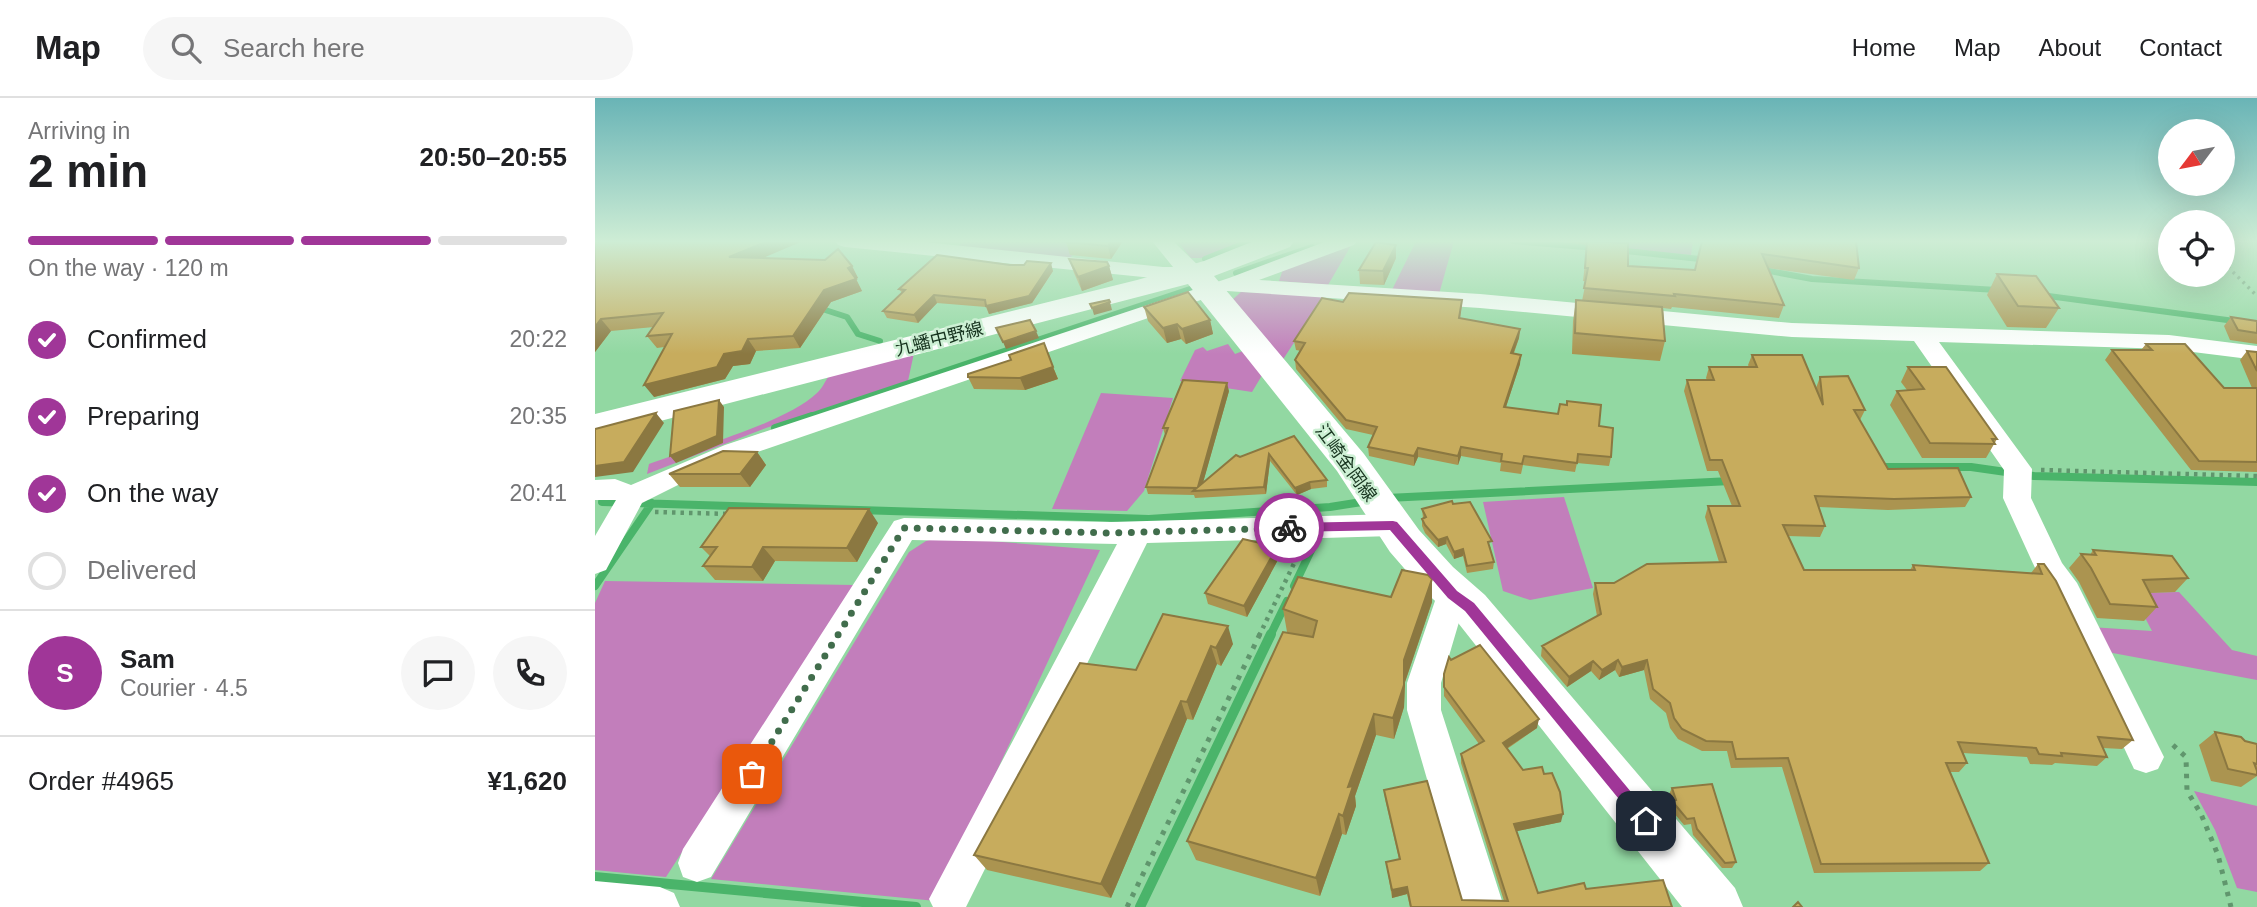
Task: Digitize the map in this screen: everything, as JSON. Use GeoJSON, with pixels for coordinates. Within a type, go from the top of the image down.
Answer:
{"type":"FeatureCollection","features":[{"type":"Feature","properties":{"kind":"main road","name":"九蟠中野線"},"geometry":{"type":"LineString","coordinates":[[595,426],[1216,279]]}},
{"type":"Feature","properties":{"kind":"main road","name":"江崎金岡線"},"geometry":{"type":"LineString","coordinates":[[1210,282],[1351,463],[1380,509],[1452,595],[1470,607],[1716,907]]}},
{"type":"Feature","properties":{"kind":"street"},"geometry":{"type":"LineString","coordinates":[[1193,279],[1480,301],[1792,330],[2169,342],[2257,353]]}},
{"type":"Feature","properties":{"kind":"street"},"geometry":{"type":"LineString","coordinates":[[1205,279],[1210,282]]}},
{"type":"Feature","properties":{"kind":"street"},"geometry":{"type":"LineString","coordinates":[[595,562],[625,498],[676,474],[1221,279]]}},
{"type":"Feature","properties":{"kind":"street"},"geometry":{"type":"LineString","coordinates":[[1922,335],[2018,472],[2017,498],[2051,570],[2062,583],[2157,749]]}},
{"type":"Feature","properties":{"kind":"street"},"geometry":{"type":"LineString","coordinates":[[697,863],[904,528],[1137,533],[1314,526],[1380,509]]}},
{"type":"Feature","properties":{"kind":"street"},"geometry":{"type":"LineString","coordinates":[[949,898],[1137,533]]}},
{"type":"Feature","properties":{"kind":"street"},"geometry":{"type":"LineString","coordinates":[[1452,595],[1424,683],[1424,710],[1484,907]]}},
{"type":"Feature","properties":{"kind":"street"},"geometry":{"type":"LineString","coordinates":[[595,901],[660,907]]}},
{"type":"Feature","properties":{"kind":"path"},"geometry":{"type":"LineString","coordinates":[[2240,279],[2257,296]]}},
{"type":"Feature","properties":{"kind":"path"},"geometry":{"type":"LineString","coordinates":[[2018,472],[2257,475]]}},
{"type":"Feature","properties":{"kind":"path"},"geometry":{"type":"LineString","coordinates":[[625,498],[739,514]]}},
{"type":"Feature","properties":{"kind":"path"},"geometry":{"type":"LineString","coordinates":[[1127,907],[1314,526]]}},
{"type":"Feature","properties":{"kind":"path"},"geometry":{"type":"LineString","coordinates":[[2157,749],[2186,757],[2187,791],[2201,814],[2218,855],[2231,907]]}},
{"type":"Feature","properties":{"kind":"shaded area"},"geometry":{"type":"Polygon","coordinates":[[[1280,279],[1332,279],[1328,285],[1279,281],[1280,279]]]}},
{"type":"Feature","properties":{"kind":"shaded area"},"geometry":{"type":"Polygon","coordinates":[[[1398,279],[1443,279],[1439,294],[1392,290],[1398,279]]]}},
{"type":"Feature","properties":{"kind":"shaded area"},"geometry":{"type":"Polygon","coordinates":[[[1241,292],[1325,295],[1282,361],[1231,301],[1241,292]]]}},
{"type":"Feature","properties":{"kind":"shaded area"},"geometry":{"type":"Polygon","coordinates":[[[1228,344],[1235,354],[1248,349],[1264,372],[1252,392],[1180,381],[1195,350],[1203,347],[1207,351],[1228,344]]]}},
{"type":"Feature","properties":{"kind":"shaded area"},"geometry":{"type":"Polygon","coordinates":[[[914,353],[908,381],[766,428],[647,474],[649,464],[783,415],[817,393],[829,376],[914,353]]]}},
{"type":"Feature","properties":{"kind":"shaded area"},"geometry":{"type":"Polygon","coordinates":[[[1101,393],[1173,398],[1144,491],[1127,511],[1052,509],[1101,393]]]}},
{"type":"Feature","properties":{"kind":"shaded area"},"geometry":{"type":"Polygon","coordinates":[[[1564,497],[1593,588],[1530,600],[1503,591],[1483,502],[1564,497]]]}},
{"type":"Feature","properties":{"kind":"shaded area"},"geometry":{"type":"Polygon","coordinates":[[[940,537],[1100,550],[936,901],[711,879],[909,552],[926,541],[940,537]]]}},
{"type":"Feature","properties":{"kind":"shaded area"},"geometry":{"type":"Polygon","coordinates":[[[605,581],[854,585],[666,877],[595,870],[595,603],[605,581]]]}},
{"type":"Feature","properties":{"kind":"shaded area"},"geometry":{"type":"Polygon","coordinates":[[[2179,592],[2232,650],[2257,656],[2257,680],[2102,651],[2090,627],[2152,631],[2132,593],[2179,592]]]}},
{"type":"Feature","properties":{"kind":"shaded area"},"geometry":{"type":"Polygon","coordinates":[[[2194,791],[2257,806],[2257,892],[2237,888],[2215,830],[2194,791]]]}},
{"type":"Feature","properties":{"kind":"building"},"geometry":{"type":"Polygon","coordinates":[[[595,279],[856,279],[824,290],[793,336],[748,339],[742,351],[724,354],[717,367],[644,385],[672,334],[647,336],[663,313],[601,319],[595,327],[595,279]]]}},
{"type":"Feature","properties":{"kind":"building"},"geometry":{"type":"Polygon","coordinates":[[[910,279],[1040,279],[1029,296],[986,306],[985,300],[934,295],[914,315],[883,311],[905,290],[899,289],[910,279]]]}},
{"type":"Feature","properties":{"kind":"building"},"geometry":{"type":"Polygon","coordinates":[[[1586,279],[1773,279],[1784,305],[1674,294],[1675,296],[1584,288],[1586,279]]]}},
{"type":"Feature","properties":{"kind":"building"},"geometry":{"type":"Polygon","coordinates":[[[2000,279],[2038,279],[2059,308],[2018,306],[2000,279]]]}},
{"type":"Feature","properties":{"kind":"building"},"geometry":{"type":"Polygon","coordinates":[[[1188,292],[1210,320],[1182,329],[1177,324],[1163,328],[1144,307],[1188,292]]]}},
{"type":"Feature","properties":{"kind":"building"},"geometry":{"type":"Polygon","coordinates":[[[1349,293],[1462,300],[1459,318],[1520,329],[1511,353],[1521,355],[1504,407],[1558,414],[1560,404],[1567,405],[1567,401],[1601,405],[1599,426],[1613,428],[1611,457],[1578,454],[1577,463],[1524,456],[1522,464],[1501,461],[1502,454],[1461,447],[1458,456],[1418,448],[1414,456],[1368,447],[1377,427],[1346,420],[1295,360],[1305,343],[1294,341],[1322,298],[1343,302],[1349,293]]]}},
{"type":"Feature","properties":{"kind":"building"},"geometry":{"type":"Polygon","coordinates":[[[1576,300],[1662,307],[1665,341],[1575,333],[1576,300]]]}},
{"type":"Feature","properties":{"kind":"building"},"geometry":{"type":"Polygon","coordinates":[[[1110,302],[1092,308],[1090,304],[1110,302]]]}},
{"type":"Feature","properties":{"kind":"building"},"geometry":{"type":"Polygon","coordinates":[[[2231,317],[2257,321],[2257,333],[2238,330],[2231,317]]]}},
{"type":"Feature","properties":{"kind":"building"},"geometry":{"type":"Polygon","coordinates":[[[1030,320],[1036,331],[1003,342],[996,328],[1030,320]]]}},
{"type":"Feature","properties":{"kind":"building"},"geometry":{"type":"Polygon","coordinates":[[[1044,343],[1053,367],[1020,378],[968,377],[968,374],[1011,360],[1009,355],[1044,343]]]}},
{"type":"Feature","properties":{"kind":"building"},"geometry":{"type":"Polygon","coordinates":[[[2146,344],[2185,344],[2224,388],[2257,388],[2257,462],[2199,461],[2112,350],[2152,350],[2146,344]]]}},
{"type":"Feature","properties":{"kind":"building"},"geometry":{"type":"Polygon","coordinates":[[[2247,351],[2257,352],[2257,371],[2247,351]]]}},
{"type":"Feature","properties":{"kind":"building"},"geometry":{"type":"Polygon","coordinates":[[[1752,355],[1802,355],[1823,405],[1820,377],[1848,376],[1865,410],[1854,410],[1888,469],[1958,468],[1971,497],[1894,499],[1815,496],[1825,526],[1783,525],[1804,570],[1915,570],[1913,565],[2042,574],[2038,564],[2044,564],[2056,581],[2133,740],[2098,737],[2107,757],[2039,754],[2036,748],[1958,742],[1967,763],[1946,763],[1989,863],[1821,864],[1788,758],[1736,759],[1732,742],[1706,741],[1682,729],[1674,718],[1670,703],[1653,689],[1647,660],[1622,667],[1618,660],[1602,670],[1593,661],[1569,677],[1542,646],[1601,614],[1595,583],[1614,583],[1647,564],[1726,562],[1708,506],[1740,506],[1722,460],[1710,460],[1687,380],[1714,380],[1709,367],[1757,367],[1752,355]]]}},
{"type":"Feature","properties":{"kind":"building"},"geometry":{"type":"Polygon","coordinates":[[[1908,367],[1946,367],[1997,439],[1992,439],[1995,444],[1930,443],[1897,391],[1924,389],[1908,367]]]}},
{"type":"Feature","properties":{"kind":"building"},"geometry":{"type":"Polygon","coordinates":[[[1183,380],[1227,383],[1198,487],[1236,455],[1240,457],[1294,436],[1327,480],[1310,482],[1295,488],[1269,454],[1264,487],[1193,491],[1196,488],[1146,487],[1168,428],[1163,428],[1183,380]]]}},
{"type":"Feature","properties":{"kind":"building"},"geometry":{"type":"Polygon","coordinates":[[[719,400],[717,436],[670,456],[674,411],[719,400]]]}},
{"type":"Feature","properties":{"kind":"building"},"geometry":{"type":"Polygon","coordinates":[[[656,413],[624,462],[595,466],[595,429],[656,413]]]}},
{"type":"Feature","properties":{"kind":"building"},"geometry":{"type":"Polygon","coordinates":[[[723,451],[757,452],[740,474],[669,474],[723,451]]]}},
{"type":"Feature","properties":{"kind":"building"},"geometry":{"type":"Polygon","coordinates":[[[1452,501],[1453,504],[1470,502],[1492,541],[1488,542],[1494,562],[1467,566],[1463,549],[1454,552],[1447,537],[1438,540],[1425,525],[1422,519],[1426,517],[1422,509],[1452,501]]]}},
{"type":"Feature","properties":{"kind":"building"},"geometry":{"type":"Polygon","coordinates":[[[729,508],[869,509],[847,548],[763,547],[752,567],[703,566],[717,547],[701,547],[729,508]]]}},
{"type":"Feature","properties":{"kind":"building"},"geometry":{"type":"Polygon","coordinates":[[[1243,539],[1277,547],[1244,606],[1205,593],[1243,539]]]}},
{"type":"Feature","properties":{"kind":"building"},"geometry":{"type":"Polygon","coordinates":[[[2093,550],[2172,556],[2188,578],[2143,580],[2157,607],[2110,604],[2081,554],[2096,555],[2093,550]]]}},
{"type":"Feature","properties":{"kind":"building"},"geometry":{"type":"Polygon","coordinates":[[[1402,570],[1428,575],[1432,579],[1404,660],[1404,685],[1393,718],[1374,714],[1348,787],[1353,786],[1343,816],[1339,814],[1316,878],[1187,841],[1283,632],[1313,637],[1317,621],[1283,609],[1298,577],[1391,597],[1402,570]]]}},
{"type":"Feature","properties":{"kind":"building"},"geometry":{"type":"Polygon","coordinates":[[[1163,614],[1228,626],[1216,648],[1211,646],[1187,702],[1181,701],[1101,884],[974,855],[1080,663],[1136,670],[1163,614]]]}},
{"type":"Feature","properties":{"kind":"building"},"geometry":{"type":"Polygon","coordinates":[[[1480,645],[1539,719],[1503,743],[1523,770],[1542,767],[1544,774],[1552,773],[1560,792],[1563,814],[1514,824],[1538,893],[1584,883],[1586,889],[1663,880],[1672,907],[1411,907],[1407,887],[1392,890],[1386,862],[1400,859],[1384,790],[1427,781],[1462,900],[1508,901],[1461,754],[1484,741],[1444,687],[1444,674],[1449,657],[1451,660],[1480,645]]]}},
{"type":"Feature","properties":{"kind":"building"},"geometry":{"type":"Polygon","coordinates":[[[2215,732],[2241,737],[2257,744],[2257,764],[2254,763],[2257,775],[2228,769],[2215,732]]]}},
{"type":"Feature","properties":{"kind":"building"},"geometry":{"type":"Polygon","coordinates":[[[1712,784],[1736,862],[1725,863],[1697,829],[1694,818],[1687,819],[1672,801],[1676,800],[1672,788],[1712,784]]]}},
{"type":"Feature","properties":{"kind":"waterway"},"geometry":{"type":"LineString","coordinates":[[1811,279],[1997,290]]}},
{"type":"Feature","properties":{"kind":"waterway"},"geometry":{"type":"LineString","coordinates":[[807,417],[1193,288]]}},
{"type":"Feature","properties":{"kind":"waterway"},"geometry":{"type":"LineString","coordinates":[[2041,295],[2257,324]]}},
{"type":"Feature","properties":{"kind":"waterway"},"geometry":{"type":"LineString","coordinates":[[816,307],[847,317],[858,334],[880,341]]}},
{"type":"Feature","properties":{"kind":"waterway"},"geometry":{"type":"LineString","coordinates":[[775,428],[812,416]]}},
{"type":"Feature","properties":{"kind":"waterway"},"geometry":{"type":"LineString","coordinates":[[1876,467],[1971,467],[2034,476],[2257,482]]}},
{"type":"Feature","properties":{"kind":"waterway"},"geometry":{"type":"LineString","coordinates":[[1387,498],[1731,481]]}},
{"type":"Feature","properties":{"kind":"waterway"},"geometry":{"type":"LineString","coordinates":[[652,504],[1149,519],[1330,507],[1368,501]]}},
{"type":"Feature","properties":{"kind":"waterway"},"geometry":{"type":"LineString","coordinates":[[602,502],[652,504]]}},
{"type":"Feature","properties":{"kind":"waterway"},"geometry":{"type":"LineString","coordinates":[[595,586],[652,504]]}},
{"type":"Feature","properties":{"kind":"waterway"},"geometry":{"type":"LineString","coordinates":[[1294,586],[1315,542]]}},
{"type":"Feature","properties":{"kind":"waterway"},"geometry":{"type":"LineString","coordinates":[[1270,636],[1287,601]]}},
{"type":"Feature","properties":{"kind":"waterway"},"geometry":{"type":"LineString","coordinates":[[1140,907],[1271,634]]}},
{"type":"Feature","properties":{"kind":"waterway"},"geometry":{"type":"LineString","coordinates":[[595,877],[916,907]]}},
{"type":"Feature","properties":{"kind":"way so far"},"geometry":{"type":"LineString","coordinates":[[752,774],[904,528],[1111,533],[1289,528]]}},
{"type":"Feature","properties":{"kind":"route"},"geometry":{"type":"LineString","coordinates":[[1289,528],[1393,525],[1452,595],[1470,607],[1646,821]]}}]}
